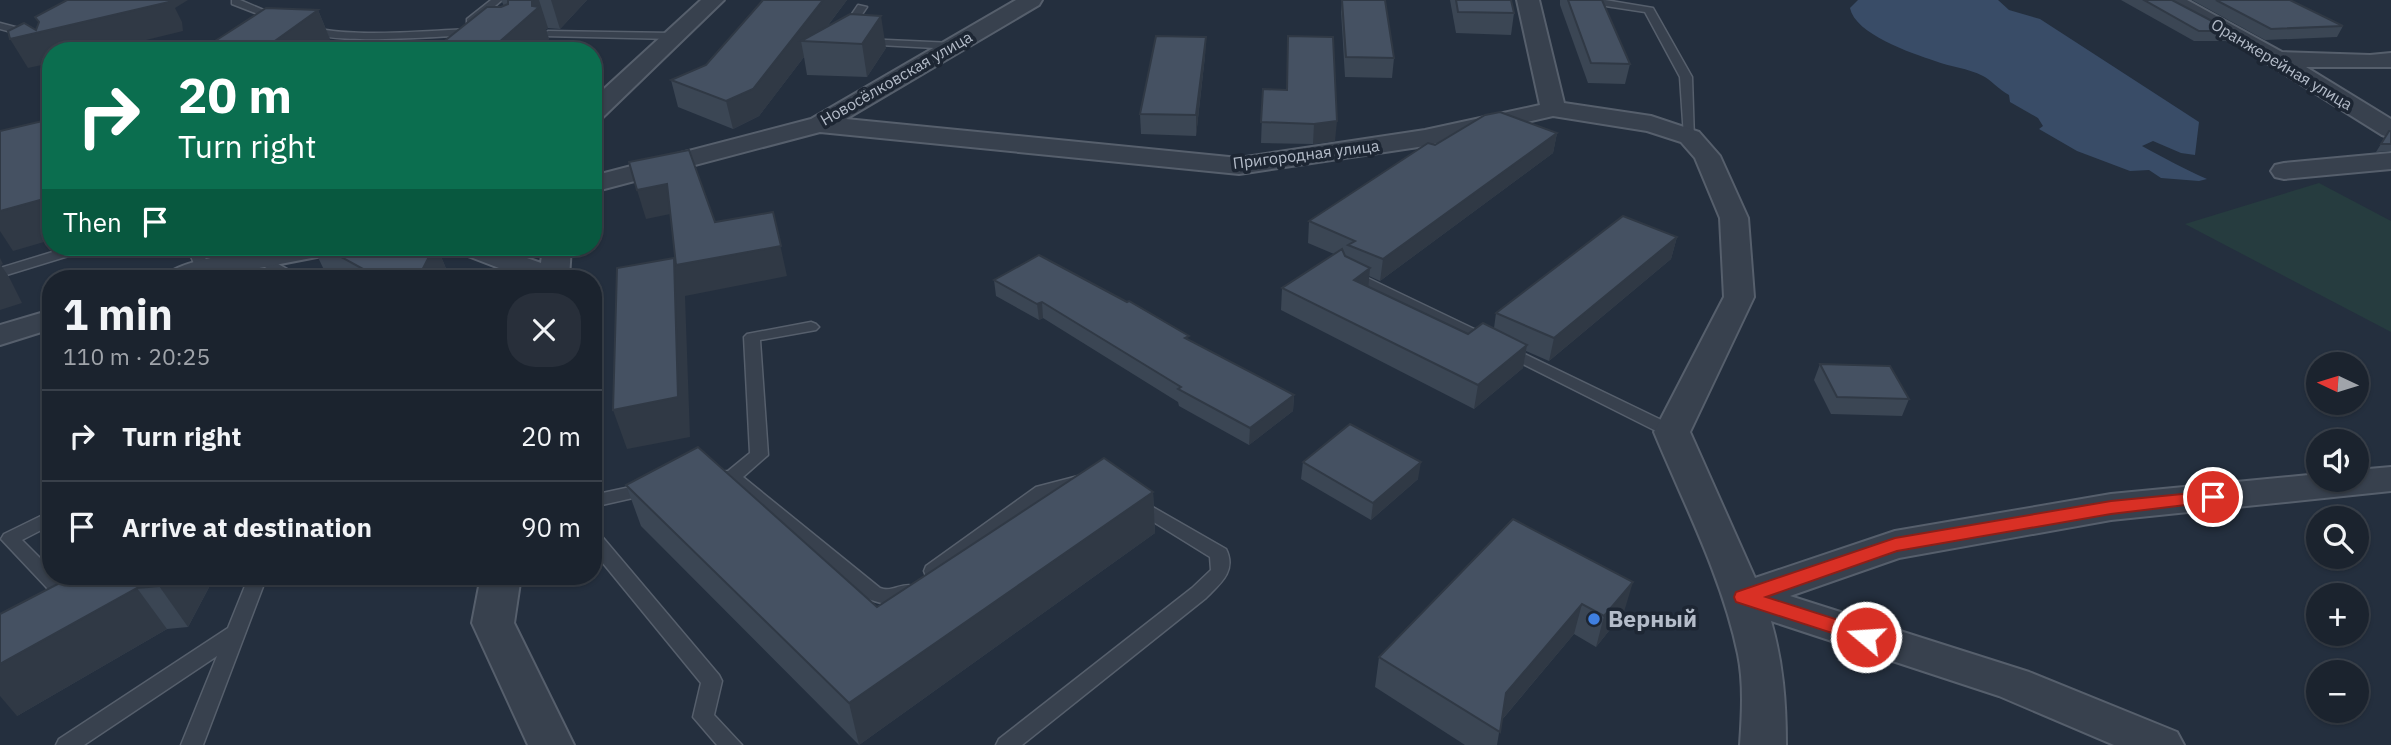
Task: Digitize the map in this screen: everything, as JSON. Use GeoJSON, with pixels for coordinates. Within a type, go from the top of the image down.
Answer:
{"type":"FeatureCollection","features":[{"type":"Feature","properties":{"kind":"street"},"geometry":{"type":"LineString","coordinates":[[602,104],[713,0]]}},
{"type":"Feature","properties":{"kind":"street","name":"Новосёлковская улица"},"geometry":{"type":"LineString","coordinates":[[602,182],[820,124],[1031,0]]}},
{"type":"Feature","properties":{"kind":"street"},"geometry":{"type":"LineString","coordinates":[[1529,0],[1553,109],[1651,124],[1690,137],[1707,156],[1734,218],[1739,297],[1672,432],[1743,597],[1760,656],[1764,708],[1763,745]]}},
{"type":"Feature","properties":{"kind":"street","name":"Оранжерейная улица"},"geometry":{"type":"LineString","coordinates":[[2171,0],[2276,59],[2391,130]]}},
{"type":"Feature","properties":{"kind":"street"},"geometry":{"type":"LineString","coordinates":[[2276,59],[2370,62],[2391,60]]}},
{"type":"Feature","properties":{"kind":"street","name":"Пригородная улица"},"geometry":{"type":"LineString","coordinates":[[820,124],[1239,166],[1425,138],[1553,109]]}},
{"type":"Feature","properties":{"kind":"street"},"geometry":{"type":"LineString","coordinates":[[2284,171],[2391,161]]}},
{"type":"Feature","properties":{"kind":"street"},"geometry":{"type":"LineString","coordinates":[[192,265],[272,256]]}},
{"type":"Feature","properties":{"kind":"street"},"geometry":{"type":"LineString","coordinates":[[494,256],[532,270]]}},
{"type":"Feature","properties":{"kind":"street"},"geometry":{"type":"LineString","coordinates":[[0,335],[42,322]]}},
{"type":"Feature","properties":{"kind":"street"},"geometry":{"type":"LineString","coordinates":[[1743,597],[1895,545],[2111,507],[2391,479]]}},
{"type":"Feature","properties":{"kind":"street"},"geometry":{"type":"LineString","coordinates":[[499,585],[493,623],[551,745]]}},
{"type":"Feature","properties":{"kind":"street"},"geometry":{"type":"LineString","coordinates":[[1743,597],[2014,684],[2161,745]]}},
{"type":"Feature","properties":{"kind":"lane"},"geometry":{"type":"LineString","coordinates":[[239,0],[236,2],[316,33],[383,35],[485,32]]}},
{"type":"Feature","properties":{"kind":"lane"},"geometry":{"type":"LineString","coordinates":[[444,42],[498,0]]}},
{"type":"Feature","properties":{"kind":"lane"},"geometry":{"type":"LineString","coordinates":[[1586,0],[1649,10],[1686,77],[1690,137]]}},
{"type":"Feature","properties":{"kind":"lane"},"geometry":{"type":"LineString","coordinates":[[862,7],[838,40],[953,46]]}},
{"type":"Feature","properties":{"kind":"lane"},"geometry":{"type":"LineString","coordinates":[[0,26],[35,32],[42,42]]}},
{"type":"Feature","properties":{"kind":"lane"},"geometry":{"type":"LineString","coordinates":[[548,34],[672,36]]}},
{"type":"Feature","properties":{"kind":"lane"},"geometry":{"type":"LineString","coordinates":[[0,273],[54,256]]}},
{"type":"Feature","properties":{"kind":"lane"},"geometry":{"type":"LineString","coordinates":[[261,258],[280,270]]}},
{"type":"Feature","properties":{"kind":"lane"},"geometry":{"type":"LineString","coordinates":[[1349,273],[1672,432]]}},
{"type":"Feature","properties":{"kind":"lane"},"geometry":{"type":"LineString","coordinates":[[692,480],[732,477],[759,455],[752,337],[811,327]]}},
{"type":"Feature","properties":{"kind":"lane"},"geometry":{"type":"LineString","coordinates":[[732,477],[873,593],[883,598],[897,598],[1042,491],[1083,480],[1101,481]]}},
{"type":"Feature","properties":{"kind":"lane"},"geometry":{"type":"LineString","coordinates":[[602,499],[667,485]]}},
{"type":"Feature","properties":{"kind":"lane"},"geometry":{"type":"LineString","coordinates":[[1007,745],[1199,593],[1220,572],[1219,554],[1124,496]]}},
{"type":"Feature","properties":{"kind":"lane"},"geometry":{"type":"LineString","coordinates":[[42,522],[10,539],[42,572]]}},
{"type":"Feature","properties":{"kind":"lane"},"geometry":{"type":"LineString","coordinates":[[602,549],[712,681],[703,717],[731,745]]}},
{"type":"Feature","properties":{"kind":"lane"},"geometry":{"type":"LineString","coordinates":[[55,585],[72,603],[60,610]]}},
{"type":"Feature","properties":{"kind":"lane"},"geometry":{"type":"LineString","coordinates":[[192,745],[254,585]]}},
{"type":"Feature","properties":{"kind":"lane"},"geometry":{"type":"LineString","coordinates":[[67,745],[234,634]]}},
{"type":"Feature","properties":{"kind":"green space"},"geometry":{"type":"Polygon","coordinates":[[[2319,183],[2391,221],[2391,332],[2185,224],[2319,183]]]}},
{"type":"Feature","properties":{"kind":"water"},"geometry":{"type":"Polygon","coordinates":[[[1858,0],[1998,0],[2009,10],[2040,19],[2199,122],[2195,155],[2181,153],[2153,141],[2142,146],[2207,179],[2199,181],[2161,178],[2149,170],[2130,171],[2077,151],[2039,129],[2043,126],[2038,118],[2010,102],[2009,95],[1986,77],[1912,53],[1873,34],[1854,17],[1850,8],[1858,0]]]}},
{"type":"Feature","properties":{"kind":"building"},"geometry":{"type":"Polygon","coordinates":[[[67,0],[169,2],[10,39],[8,31],[24,23],[36,30],[39,22],[35,17],[67,0]]]}},
{"type":"Feature","properties":{"kind":"building"},"geometry":{"type":"Polygon","coordinates":[[[508,0],[533,0],[532,6],[539,7],[499,42],[443,42],[487,7],[508,4],[508,0]]]}},
{"type":"Feature","properties":{"kind":"building"},"geometry":{"type":"Polygon","coordinates":[[[763,0],[823,0],[753,89],[726,101],[671,80],[706,65],[763,0]]]}},
{"type":"Feature","properties":{"kind":"building"},"geometry":{"type":"Polygon","coordinates":[[[1342,0],[1385,0],[1394,58],[1346,57],[1342,0]]]}},
{"type":"Feature","properties":{"kind":"building"},"geometry":{"type":"Polygon","coordinates":[[[1456,0],[1511,0],[1514,13],[1458,12],[1456,0]]]}},
{"type":"Feature","properties":{"kind":"building"},"geometry":{"type":"Polygon","coordinates":[[[1568,0],[1602,0],[1630,64],[1591,63],[1568,0]]]}},
{"type":"Feature","properties":{"kind":"building"},"geometry":{"type":"Polygon","coordinates":[[[2144,0],[2172,0],[2231,31],[2199,31],[2144,0]]]}},
{"type":"Feature","properties":{"kind":"building"},"geometry":{"type":"Polygon","coordinates":[[[2216,0],[2290,0],[2343,26],[2271,29],[2216,0]]]}},
{"type":"Feature","properties":{"kind":"building"},"geometry":{"type":"Polygon","coordinates":[[[266,8],[318,10],[273,42],[215,41],[266,8]]]}},
{"type":"Feature","properties":{"kind":"building"},"geometry":{"type":"Polygon","coordinates":[[[850,14],[881,16],[862,44],[801,41],[850,14]]]}},
{"type":"Feature","properties":{"kind":"building"},"geometry":{"type":"Polygon","coordinates":[[[1156,36],[1206,37],[1196,115],[1140,114],[1156,36]]]}},
{"type":"Feature","properties":{"kind":"building"},"geometry":{"type":"Polygon","coordinates":[[[1288,36],[1333,37],[1337,121],[1314,124],[1261,122],[1263,89],[1287,90],[1288,36]]]}},
{"type":"Feature","properties":{"kind":"building"},"geometry":{"type":"Polygon","coordinates":[[[1500,112],[1557,133],[1383,259],[1348,245],[1355,241],[1309,221],[1428,143],[1435,145],[1485,115],[1500,112]]]}},
{"type":"Feature","properties":{"kind":"building"},"geometry":{"type":"Polygon","coordinates":[[[42,121],[42,199],[0,211],[0,131],[42,121]]]}},
{"type":"Feature","properties":{"kind":"building"},"geometry":{"type":"Polygon","coordinates":[[[2389,131],[2391,144],[2381,144],[2389,131]]]}},
{"type":"Feature","properties":{"kind":"building"},"geometry":{"type":"Polygon","coordinates":[[[689,150],[715,222],[773,212],[781,246],[676,265],[667,184],[637,190],[629,162],[689,150]]]}},
{"type":"Feature","properties":{"kind":"building"},"geometry":{"type":"Polygon","coordinates":[[[1623,216],[1677,237],[1554,338],[1496,313],[1623,216]]]}},
{"type":"Feature","properties":{"kind":"building"},"geometry":{"type":"Polygon","coordinates":[[[1342,249],[1345,256],[1370,268],[1354,280],[1468,334],[1483,323],[1527,345],[1478,385],[1282,288],[1342,249]]]}},
{"type":"Feature","properties":{"kind":"building"},"geometry":{"type":"Polygon","coordinates":[[[1039,255],[1129,301],[1189,336],[1185,338],[1294,395],[1250,428],[1178,389],[1181,387],[1042,302],[1037,304],[994,280],[1039,255]]]}},
{"type":"Feature","properties":{"kind":"building"},"geometry":{"type":"Polygon","coordinates":[[[339,256],[429,256],[422,270],[365,270],[339,256]]]}},
{"type":"Feature","properties":{"kind":"building"},"geometry":{"type":"Polygon","coordinates":[[[674,258],[678,397],[613,410],[617,268],[674,258]]]}},
{"type":"Feature","properties":{"kind":"building"},"geometry":{"type":"Polygon","coordinates":[[[1820,364],[1890,366],[1909,399],[1837,397],[1820,364]]]}},
{"type":"Feature","properties":{"kind":"building"},"geometry":{"type":"Polygon","coordinates":[[[1350,424],[1421,462],[1373,503],[1303,462],[1350,424]]]}},
{"type":"Feature","properties":{"kind":"building"},"geometry":{"type":"Polygon","coordinates":[[[698,447],[877,607],[1104,458],[1153,492],[849,703],[626,485],[698,447]]]}},
{"type":"Feature","properties":{"kind":"building"},"geometry":{"type":"Polygon","coordinates":[[[1513,519],[1633,582],[1604,616],[1582,604],[1506,693],[1500,732],[1379,657],[1513,519]]]}},
{"type":"Feature","properties":{"kind":"building"},"geometry":{"type":"Polygon","coordinates":[[[56,585],[160,585],[137,588],[0,664],[0,614],[56,585]]]}},
{"type":"Feature","properties":{"kind":"place","name":"Верный"},"geometry":{"type":"Point","coordinates":[1594,619]}},
{"type":"Feature","properties":{"kind":"route"},"geometry":{"type":"LineString","coordinates":[[1866,637],[1743,597],[1895,545],[2111,507],[2213,497]]}}]}
